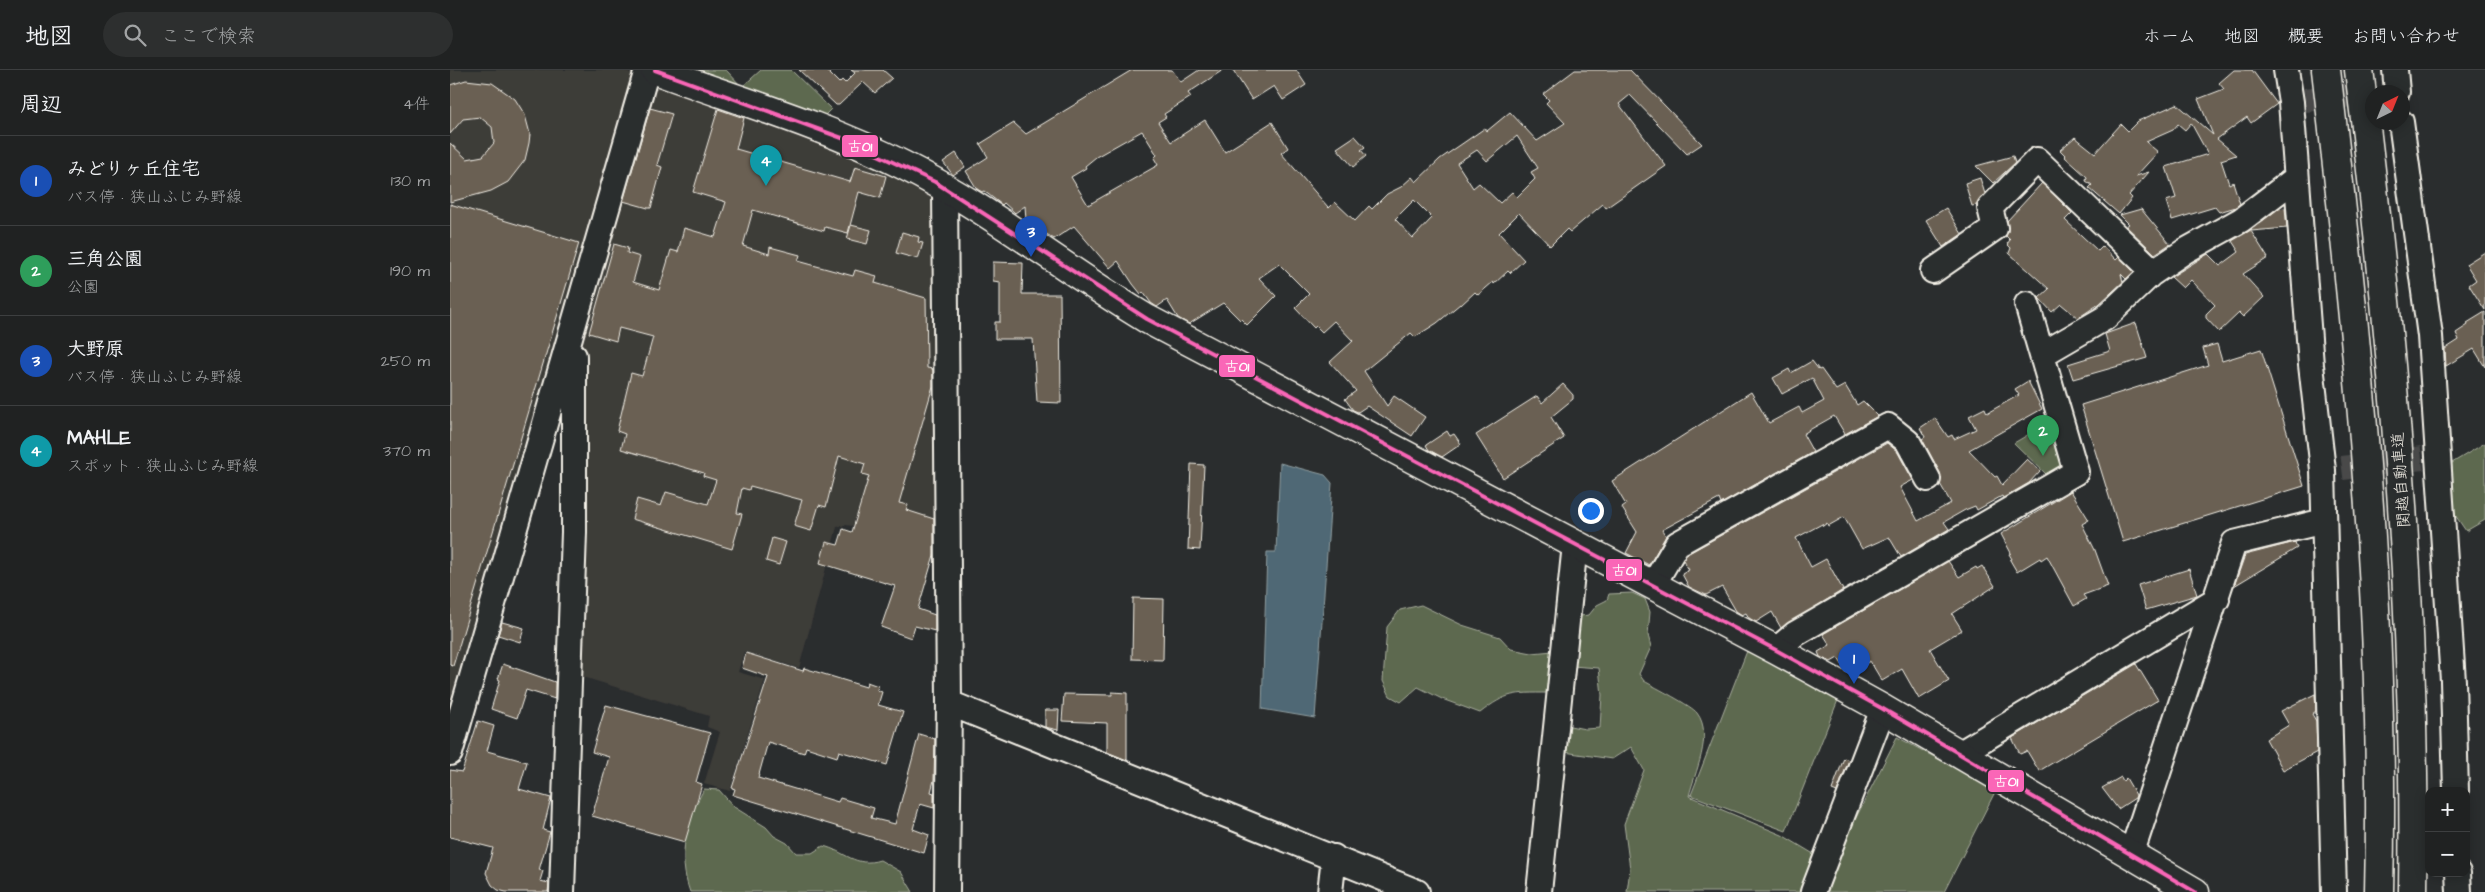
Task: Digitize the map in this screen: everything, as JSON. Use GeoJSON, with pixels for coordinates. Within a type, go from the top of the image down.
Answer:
{"type":"FeatureCollection","features":[{"type":"Feature","properties":{"kind":"main road"},"geometry":{"type":"LineString","coordinates":[[655,70],[862,146],[946,188],[1092,286],[1147,319],[1776,650],[1883,709],[2195,892]]}},
{"type":"Feature","properties":{"kind":"main road","name":"関越自動車道"},"geometry":{"type":"LineString","coordinates":[[2326,70],[2347,246],[2368,498],[2378,701],[2379,892]]}},
{"type":"Feature","properties":{"kind":"main road","name":"関越自動車道"},"geometry":{"type":"LineString","coordinates":[[2359,70],[2378,230],[2402,500],[2411,686],[2413,892]]}},
{"type":"Feature","properties":{"kind":"street"},"geometry":{"type":"LineString","coordinates":[[450,754],[574,330],[647,70]]}},
{"type":"Feature","properties":{"kind":"street"},"geometry":{"type":"LineString","coordinates":[[2286,70],[2298,101],[2296,178],[2311,365],[2332,469],[2324,521],[2334,892]]}},
{"type":"Feature","properties":{"kind":"street"},"geometry":{"type":"LineString","coordinates":[[2394,70],[2396,85]]}},
{"type":"Feature","properties":{"kind":"street"},"geometry":{"type":"LineString","coordinates":[[2402,130],[2430,336],[2430,457],[2453,682],[2456,787]]}},
{"type":"Feature","properties":{"kind":"street"},"geometry":{"type":"LineString","coordinates":[[1932,271],[1995,228],[1990,208],[2037,160],[2154,272]]}},
{"type":"Feature","properties":{"kind":"street"},"geometry":{"type":"LineString","coordinates":[[2043,354],[2105,318],[2154,272],[2185,251],[2241,220],[2296,178]]}},
{"type":"Feature","properties":{"kind":"street"},"geometry":{"type":"LineString","coordinates":[[946,188],[950,702],[948,892]]}},
{"type":"Feature","properties":{"kind":"street"},"geometry":{"type":"LineString","coordinates":[[1776,650],[1795,634],[2076,472],[2027,304]]}},
{"type":"Feature","properties":{"kind":"street"},"geometry":{"type":"LineString","coordinates":[[562,892],[574,532],[574,330]]}},
{"type":"Feature","properties":{"kind":"street"},"geometry":{"type":"LineString","coordinates":[[1653,585],[1677,544],[1888,426],[1908,442],[1928,479]]}},
{"type":"Feature","properties":{"kind":"street"},"geometry":{"type":"LineString","coordinates":[[2131,855],[2234,543],[2324,521]]}},
{"type":"Feature","properties":{"kind":"street"},"geometry":{"type":"LineString","coordinates":[[1539,892],[1574,544]]}},
{"type":"Feature","properties":{"kind":"street"},"geometry":{"type":"LineString","coordinates":[[1959,754],[2217,599]]}},
{"type":"Feature","properties":{"kind":"street"},"geometry":{"type":"LineString","coordinates":[[950,702],[1417,892]]}},
{"type":"Feature","properties":{"kind":"street"},"geometry":{"type":"LineString","coordinates":[[1813,892],[1883,709]]}},
{"type":"Feature","properties":{"kind":"street"},"geometry":{"type":"LineString","coordinates":[[1330,892],[1334,857]]}},
{"type":"Feature","properties":{"kind":"street"},"geometry":{"type":"LineString","coordinates":[[2458,877],[2459,892]]}},
{"type":"Feature","properties":{"kind":"shaded area"},"geometry":{"type":"Polygon","coordinates":[[[450,70],[623,70],[640,76],[450,725],[450,70]]]}},
{"type":"Feature","properties":{"kind":"shaded area"},"geometry":{"type":"Polygon","coordinates":[[[657,82],[884,167],[936,195],[944,554],[853,526],[837,527],[799,668],[744,652],[738,672],[765,680],[730,791],[704,784],[720,732],[707,727],[709,716],[580,676],[577,332],[648,87],[657,82]]]}},
{"type":"Feature","properties":{"kind":"green space"},"geometry":{"type":"Polygon","coordinates":[[[688,70],[726,70],[742,87],[761,70],[791,70],[831,109],[820,120],[688,70]]]}},
{"type":"Feature","properties":{"kind":"green space"},"geometry":{"type":"Polygon","coordinates":[[[2048,423],[2061,463],[2059,470],[2048,476],[2014,443],[2048,423]]]}},
{"type":"Feature","properties":{"kind":"green space"},"geometry":{"type":"Polygon","coordinates":[[[2485,443],[2485,520],[2466,531],[2451,509],[2449,469],[2452,463],[2485,443]]]}},
{"type":"Feature","properties":{"kind":"green space"},"geometry":{"type":"Polygon","coordinates":[[[1632,593],[1645,599],[1650,612],[1648,635],[1651,647],[1639,674],[1644,681],[1694,710],[1702,722],[1704,732],[1703,743],[1689,796],[1782,835],[1812,853],[1837,855],[1897,737],[1996,790],[1944,892],[1627,892],[1630,869],[1624,824],[1644,770],[1631,747],[1612,759],[1564,752],[1565,730],[1570,726],[1585,729],[1600,728],[1602,695],[1599,668],[1572,666],[1548,693],[1527,693],[1504,697],[1480,713],[1442,699],[1418,687],[1401,702],[1390,696],[1383,681],[1387,627],[1400,610],[1421,605],[1462,625],[1500,637],[1511,649],[1532,653],[1553,651],[1580,616],[1589,615],[1597,605],[1607,600],[1609,594],[1632,593]]]}},
{"type":"Feature","properties":{"kind":"green space"},"geometry":{"type":"Polygon","coordinates":[[[1747,651],[1838,700],[1786,831],[1691,795],[1747,651]]]}},
{"type":"Feature","properties":{"kind":"green space"},"geometry":{"type":"Polygon","coordinates":[[[704,789],[719,790],[734,807],[766,827],[774,836],[787,843],[796,853],[812,853],[823,846],[864,862],[880,860],[901,872],[913,892],[690,892],[684,865],[685,839],[692,814],[704,789]]]}},
{"type":"Feature","properties":{"kind":"water"},"geometry":{"type":"Polygon","coordinates":[[[1280,463],[1325,475],[1332,483],[1315,718],[1262,709],[1267,552],[1276,552],[1280,463]]]}},
{"type":"Feature","properties":{"kind":"building"},"geometry":{"type":"Polygon","coordinates":[[[799,70],[826,70],[839,83],[842,80],[845,83],[855,73],[851,70],[883,70],[892,78],[875,93],[863,82],[839,105],[836,105],[799,70]]]}},
{"type":"Feature","properties":{"kind":"building"},"geometry":{"type":"Polygon","coordinates":[[[1132,70],[1172,70],[1181,82],[1199,70],[1223,70],[1188,93],[1191,97],[1164,114],[1166,117],[1158,122],[1171,142],[1205,120],[1225,152],[1272,122],[1288,148],[1281,153],[1329,208],[1335,202],[1355,221],[1369,206],[1372,209],[1387,194],[1401,187],[1412,177],[1416,182],[1440,159],[1485,128],[1487,131],[1510,112],[1537,141],[1565,123],[1546,103],[1549,100],[1543,94],[1575,70],[1630,70],[1702,144],[1687,154],[1630,95],[1619,104],[1666,166],[1606,208],[1603,204],[1570,232],[1567,229],[1550,246],[1519,213],[1499,233],[1524,260],[1510,273],[1508,271],[1478,295],[1475,292],[1437,323],[1415,337],[1411,333],[1364,371],[1387,406],[1394,396],[1425,417],[1412,436],[1367,406],[1358,412],[1353,410],[1345,399],[1356,391],[1330,362],[1353,341],[1334,321],[1322,332],[1316,326],[1314,328],[1295,308],[1309,294],[1279,264],[1259,278],[1276,296],[1247,325],[1223,303],[1189,324],[1178,318],[1167,300],[1157,307],[1151,303],[1143,292],[1141,294],[1133,284],[1118,261],[1110,268],[1074,226],[1054,239],[1026,220],[1025,206],[1015,213],[1004,203],[1002,205],[984,191],[982,192],[977,189],[966,171],[988,157],[980,144],[1014,123],[1026,134],[1132,70]],[[1142,131],[1096,157],[1085,166],[1086,168],[1071,177],[1088,205],[1158,165],[1154,158],[1157,155],[1142,131]],[[1517,136],[1487,161],[1477,150],[1457,163],[1473,188],[1479,183],[1500,203],[1512,192],[1517,197],[1535,179],[1531,172],[1538,168],[1517,136]],[[1414,200],[1395,219],[1413,238],[1432,218],[1414,200]]]}},
{"type":"Feature","properties":{"kind":"building"},"geometry":{"type":"Polygon","coordinates":[[[1233,70],[1296,70],[1306,85],[1283,100],[1274,86],[1252,100],[1233,70]]]}},
{"type":"Feature","properties":{"kind":"building"},"geometry":{"type":"Polygon","coordinates":[[[2234,70],[2252,70],[2277,104],[2251,123],[2247,117],[2217,139],[2236,155],[2221,160],[2229,184],[2233,182],[2240,204],[2236,207],[2219,212],[2215,207],[2172,220],[2166,201],[2176,198],[2166,167],[2208,154],[2191,123],[2185,130],[2178,124],[2173,130],[2146,142],[2158,152],[2136,176],[2149,172],[2129,195],[2132,198],[2119,214],[2089,188],[2092,185],[2086,181],[2087,177],[2060,150],[2075,137],[2095,153],[2121,124],[2128,131],[2138,121],[2177,104],[2213,135],[2198,99],[2224,89],[2219,83],[2234,70]]]}},
{"type":"Feature","properties":{"kind":"building"},"geometry":{"type":"Polygon","coordinates":[[[466,80],[492,83],[515,99],[525,115],[530,134],[529,143],[525,160],[508,182],[491,191],[450,202],[450,143],[467,159],[483,156],[494,143],[492,127],[480,117],[463,119],[450,134],[450,85],[466,80]]]}},
{"type":"Feature","properties":{"kind":"building"},"geometry":{"type":"Polygon","coordinates":[[[650,108],[672,114],[657,165],[662,167],[651,208],[648,208],[623,201],[650,108]]]}},
{"type":"Feature","properties":{"kind":"building"},"geometry":{"type":"Polygon","coordinates":[[[718,109],[744,118],[736,149],[850,182],[855,167],[886,176],[880,198],[859,192],[848,233],[825,227],[824,231],[753,210],[743,246],[769,254],[770,247],[800,255],[798,261],[853,276],[855,270],[877,276],[875,283],[926,298],[927,368],[933,369],[933,386],[899,503],[908,505],[906,510],[934,519],[934,555],[918,609],[935,615],[935,631],[915,626],[911,638],[881,627],[895,586],[820,563],[826,542],[838,545],[843,529],[852,532],[869,476],[862,474],[865,464],[839,456],[826,507],[819,505],[811,531],[794,526],[802,500],[750,486],[749,490],[742,488],[737,513],[742,514],[732,549],[632,519],[637,499],[661,506],[666,492],[708,504],[716,480],[703,476],[704,473],[621,449],[625,434],[617,431],[631,373],[642,376],[653,337],[619,328],[616,341],[589,333],[614,244],[628,248],[627,253],[640,257],[633,282],[659,290],[671,250],[678,252],[684,228],[715,237],[726,202],[693,192],[718,109]]]}},
{"type":"Feature","properties":{"kind":"building"},"geometry":{"type":"Polygon","coordinates":[[[1355,136],[1365,147],[1361,150],[1366,156],[1353,167],[1337,148],[1355,136]]]}},
{"type":"Feature","properties":{"kind":"building"},"geometry":{"type":"Polygon","coordinates":[[[956,153],[965,167],[953,175],[943,162],[956,153]]]}},
{"type":"Feature","properties":{"kind":"building"},"geometry":{"type":"Polygon","coordinates":[[[2013,156],[2015,163],[1993,183],[1976,166],[2013,156]]]}},
{"type":"Feature","properties":{"kind":"building"},"geometry":{"type":"Polygon","coordinates":[[[1980,178],[1985,194],[1977,205],[1972,206],[1965,183],[1980,178]]]}},
{"type":"Feature","properties":{"kind":"building"},"geometry":{"type":"Polygon","coordinates":[[[2042,183],[2072,213],[2065,220],[2098,251],[2103,246],[2116,260],[2119,257],[2134,272],[2126,279],[2121,274],[2123,282],[2099,304],[2078,318],[2061,304],[2052,312],[2039,298],[2049,289],[2009,253],[2011,248],[2007,244],[2010,240],[2006,236],[2008,232],[2007,221],[2042,183]]]}},
{"type":"Feature","properties":{"kind":"building"},"geometry":{"type":"Polygon","coordinates":[[[450,204],[579,243],[453,666],[450,665],[450,204]]]}},
{"type":"Feature","properties":{"kind":"building"},"geometry":{"type":"Polygon","coordinates":[[[1946,208],[1962,234],[1943,247],[1926,220],[1946,208]]]}},
{"type":"Feature","properties":{"kind":"building"},"geometry":{"type":"Polygon","coordinates":[[[2285,208],[2287,228],[2251,231],[2268,258],[2243,274],[2264,297],[2243,317],[2239,313],[2219,332],[2206,318],[2206,314],[2215,305],[2191,280],[2183,288],[2171,277],[2208,254],[2220,266],[2239,252],[2232,241],[2278,209],[2285,208]]]}},
{"type":"Feature","properties":{"kind":"building"},"geometry":{"type":"Polygon","coordinates":[[[2141,209],[2170,244],[2155,254],[2126,226],[2129,224],[2120,215],[2141,209]]]}},
{"type":"Feature","properties":{"kind":"building"},"geometry":{"type":"Polygon","coordinates":[[[851,225],[871,230],[867,244],[847,239],[851,225]]]}},
{"type":"Feature","properties":{"kind":"building"},"geometry":{"type":"Polygon","coordinates":[[[902,232],[919,237],[918,242],[923,243],[918,259],[896,253],[902,232]]]}},
{"type":"Feature","properties":{"kind":"building"},"geometry":{"type":"Polygon","coordinates":[[[2485,252],[2485,310],[2469,285],[2476,280],[2466,264],[2485,252]]]}},
{"type":"Feature","properties":{"kind":"building"},"geometry":{"type":"Polygon","coordinates":[[[993,262],[1023,263],[1022,294],[1060,294],[1061,403],[1037,402],[1033,339],[995,339],[995,322],[1000,322],[1000,282],[993,281],[993,262]]]}},
{"type":"Feature","properties":{"kind":"building"},"geometry":{"type":"Polygon","coordinates":[[[2485,312],[2485,367],[2474,349],[2446,366],[2445,349],[2459,340],[2456,333],[2468,325],[2467,323],[2485,312]]]}},
{"type":"Feature","properties":{"kind":"building"},"geometry":{"type":"Polygon","coordinates":[[[2136,323],[2147,358],[2073,379],[2068,364],[2110,351],[2105,334],[2136,323]]]}},
{"type":"Feature","properties":{"kind":"building"},"geometry":{"type":"Polygon","coordinates":[[[2217,344],[2222,361],[2261,349],[2304,486],[2123,542],[2081,405],[2208,365],[2203,348],[2217,344]]]}},
{"type":"Feature","properties":{"kind":"building"},"geometry":{"type":"Polygon","coordinates":[[[1812,361],[1819,370],[1821,369],[1836,390],[1845,385],[1857,405],[1863,401],[1878,416],[1845,434],[1834,416],[1803,434],[1813,452],[1721,504],[1719,499],[1662,530],[1666,536],[1649,565],[1626,553],[1637,532],[1622,508],[1626,505],[1612,481],[1751,392],[1769,423],[1799,407],[1802,413],[1824,401],[1812,378],[1782,394],[1773,378],[1789,369],[1791,373],[1812,361]]]}},
{"type":"Feature","properties":{"kind":"building"},"geometry":{"type":"Polygon","coordinates":[[[2028,381],[2042,409],[1969,450],[1995,477],[1997,476],[2002,485],[2027,459],[2040,471],[2029,483],[1977,510],[1975,506],[1944,522],[1949,529],[1901,557],[1889,537],[1862,549],[1844,517],[1828,526],[1827,523],[1823,526],[1822,524],[1796,538],[1811,567],[1826,559],[1843,590],[1781,628],[1772,612],[1756,622],[1749,618],[1746,613],[1742,615],[1736,611],[1722,587],[1706,595],[1689,587],[1682,574],[1689,570],[1683,560],[1687,554],[1887,443],[1897,451],[1913,480],[1900,487],[1918,521],[1951,503],[1940,484],[1940,473],[1922,439],[1925,437],[1920,428],[1935,418],[1948,437],[1952,435],[1954,439],[1976,429],[1969,416],[1985,408],[1987,413],[2019,395],[2015,389],[2028,381]]]}},
{"type":"Feature","properties":{"kind":"building"},"geometry":{"type":"Polygon","coordinates":[[[1563,384],[1573,395],[1573,399],[1551,417],[1564,438],[1503,478],[1476,435],[1537,396],[1542,403],[1563,384]]]}},
{"type":"Feature","properties":{"kind":"building"},"geometry":{"type":"Polygon","coordinates":[[[1447,431],[1450,436],[1454,434],[1461,444],[1442,457],[1429,450],[1426,445],[1447,431]]]}},
{"type":"Feature","properties":{"kind":"building"},"geometry":{"type":"Polygon","coordinates":[[[1191,464],[1204,465],[1200,550],[1188,549],[1191,464]]]}},
{"type":"Feature","properties":{"kind":"building"},"geometry":{"type":"Polygon","coordinates":[[[2071,491],[2089,520],[2082,524],[2095,550],[2108,586],[2083,595],[2086,599],[2074,606],[2047,556],[2041,560],[2040,558],[2017,572],[2010,560],[2012,559],[2009,554],[2011,553],[2001,534],[2071,491]]]}},
{"type":"Feature","properties":{"kind":"building"},"geometry":{"type":"Polygon","coordinates":[[[772,538],[786,542],[779,565],[766,561],[772,538]]]}},
{"type":"Feature","properties":{"kind":"building"},"geometry":{"type":"Polygon","coordinates":[[[2295,542],[2297,548],[2234,586],[2245,555],[2295,542]]]}},
{"type":"Feature","properties":{"kind":"building"},"geometry":{"type":"Polygon","coordinates":[[[1948,561],[1959,577],[1976,567],[1977,569],[1982,566],[1995,586],[1952,614],[1962,630],[1930,649],[1949,681],[1919,699],[1902,669],[1882,681],[1870,661],[1850,673],[1846,671],[1838,658],[1831,662],[1820,657],[1818,652],[1830,645],[1823,634],[1948,561]]]}},
{"type":"Feature","properties":{"kind":"building"},"geometry":{"type":"Polygon","coordinates":[[[2189,569],[2197,595],[2146,610],[2138,585],[2189,569]]]}},
{"type":"Feature","properties":{"kind":"building"},"geometry":{"type":"Polygon","coordinates":[[[1133,598],[1164,599],[1163,660],[1132,659],[1133,598]]]}},
{"type":"Feature","properties":{"kind":"building"},"geometry":{"type":"Polygon","coordinates":[[[502,622],[524,628],[520,642],[498,635],[502,622]]]}},
{"type":"Feature","properties":{"kind":"building"},"geometry":{"type":"Polygon","coordinates":[[[746,653],[803,671],[804,668],[866,687],[867,682],[878,686],[877,690],[882,692],[878,705],[903,712],[887,765],[839,751],[837,757],[806,747],[804,753],[768,742],[758,778],[838,802],[840,798],[874,808],[871,818],[895,824],[919,734],[935,739],[934,780],[931,792],[934,793],[934,808],[920,804],[913,829],[929,835],[924,853],[733,795],[735,789],[732,788],[768,677],[742,668],[746,653]]]}},
{"type":"Feature","properties":{"kind":"building"},"geometry":{"type":"Polygon","coordinates":[[[503,664],[555,682],[555,699],[526,690],[517,718],[491,709],[503,664]]]}},
{"type":"Feature","properties":{"kind":"building"},"geometry":{"type":"Polygon","coordinates":[[[2136,664],[2158,700],[2039,771],[2027,751],[2020,754],[2012,738],[2136,664]]]}},
{"type":"Feature","properties":{"kind":"building"},"geometry":{"type":"Polygon","coordinates":[[[1112,692],[1127,693],[1127,760],[1107,752],[1107,723],[1062,721],[1064,694],[1112,695],[1112,692]]]}},
{"type":"Feature","properties":{"kind":"building"},"geometry":{"type":"Polygon","coordinates":[[[2315,694],[2316,711],[2312,714],[2316,721],[2317,752],[2283,770],[2266,739],[2289,725],[2281,711],[2315,694]]]}},
{"type":"Feature","properties":{"kind":"building"},"geometry":{"type":"Polygon","coordinates":[[[606,705],[710,733],[696,782],[702,784],[685,842],[592,816],[609,757],[592,752],[606,705]]]}},
{"type":"Feature","properties":{"kind":"building"},"geometry":{"type":"Polygon","coordinates":[[[1045,710],[1059,710],[1058,730],[1045,727],[1045,710]]]}},
{"type":"Feature","properties":{"kind":"building"},"geometry":{"type":"Polygon","coordinates":[[[478,721],[494,726],[487,751],[527,762],[519,789],[551,798],[543,830],[550,832],[539,870],[543,871],[540,881],[549,883],[548,892],[506,892],[498,890],[492,885],[486,873],[493,848],[450,837],[450,770],[462,772],[478,721]]]}},
{"type":"Feature","properties":{"kind":"building"},"geometry":{"type":"Polygon","coordinates":[[[1844,758],[1849,760],[1837,792],[1832,790],[1844,758]]]}},
{"type":"Feature","properties":{"kind":"building"},"geometry":{"type":"Polygon","coordinates":[[[2121,777],[2123,781],[2126,778],[2136,795],[2135,798],[2118,809],[2102,788],[2121,777]]]}},
{"type":"Feature","properties":{"kind":"tunnel"},"geometry":{"type":"LineString","coordinates":[[2305,100],[2365,94]]}},
{"type":"Feature","properties":{"kind":"tunnel"},"geometry":{"type":"LineString","coordinates":[[2342,468],[2422,458]]}},
{"type":"Feature","properties":{"kind":"transit line","name":"古01"},"geometry":{"type":"LineString","coordinates":[[655,70],[842,138],[935,182],[1147,319],[1776,650],[1883,709],[2195,892]]}},
{"type":"Feature","properties":{"kind":"place","name":"MAHLE"},"geometry":{"type":"Point","coordinates":[766,186]}},
{"type":"Feature","properties":{"kind":"place","name":"大野原"},"geometry":{"type":"Point","coordinates":[1031,257]}},
{"type":"Feature","properties":{"kind":"place","name":"三角公園"},"geometry":{"type":"Point","coordinates":[2043,456]}},
{"type":"Feature","properties":{"kind":"place","name":"みどりヶ丘住宅"},"geometry":{"type":"Point","coordinates":[1854,684]}}]}
